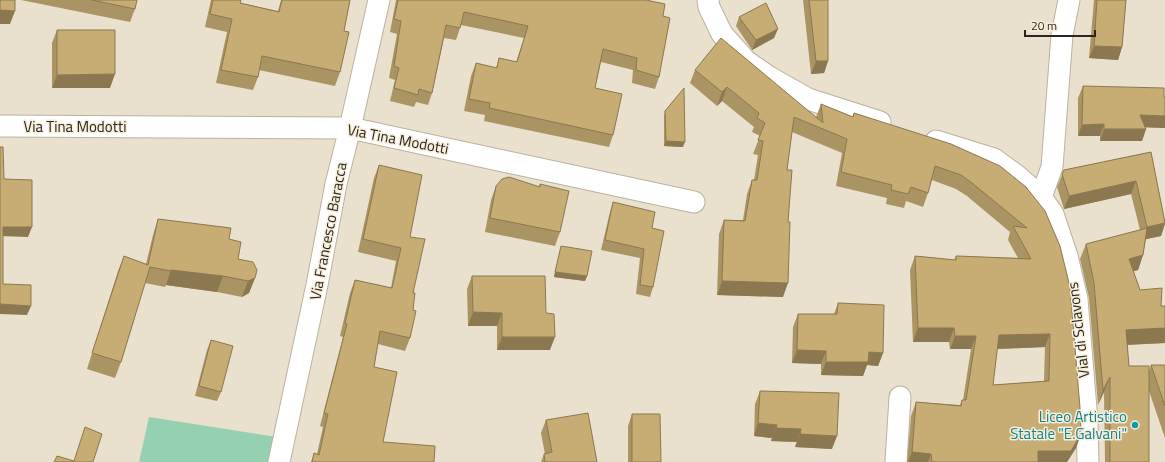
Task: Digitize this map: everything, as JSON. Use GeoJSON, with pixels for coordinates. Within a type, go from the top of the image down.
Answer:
{"type":"FeatureCollection","features":[{"type":"Feature","properties":{"kind":"street","name":"Via Francesco Baracca"},"geometry":{"type":"LineString","coordinates":[[279,462],[317,285],[336,184],[379,0]]}},
{"type":"Feature","properties":{"kind":"street"},"geometry":{"type":"LineString","coordinates":[[708,0],[709,7],[722,34],[746,61],[769,77],[808,99],[895,127]]}},
{"type":"Feature","properties":{"kind":"street"},"geometry":{"type":"LineString","coordinates":[[1041,196],[1052,167],[1062,35],[1070,0]]}},
{"type":"Feature","properties":{"kind":"street","name":"Via Tina Modotti"},"geometry":{"type":"LineString","coordinates":[[0,126],[350,128],[694,202]]}},
{"type":"Feature","properties":{"kind":"street","name":"Vial di Sclavons"},"geometry":{"type":"LineString","coordinates":[[917,134],[994,160],[1016,175],[1041,196],[1053,214],[1067,256],[1077,299],[1087,421],[1088,462]]}},
{"type":"Feature","properties":{"kind":"street"},"geometry":{"type":"LineString","coordinates":[[896,462],[900,397]]}},
{"type":"Feature","properties":{"kind":"green space"},"geometry":{"type":"Polygon","coordinates":[[[149,417],[277,437],[273,462],[139,462],[149,417]]]}},
{"type":"Feature","properties":{"kind":"building"},"geometry":{"type":"Polygon","coordinates":[[[0,0],[15,0],[15,11],[0,10],[0,0]]]}},
{"type":"Feature","properties":{"kind":"building"},"geometry":{"type":"Polygon","coordinates":[[[92,0],[137,0],[135,9],[92,0]]]}},
{"type":"Feature","properties":{"kind":"building"},"geometry":{"type":"Polygon","coordinates":[[[213,0],[241,0],[240,3],[279,12],[282,0],[350,0],[344,31],[349,32],[340,72],[262,56],[258,77],[221,70],[232,19],[210,14],[213,0]]]}},
{"type":"Feature","properties":{"kind":"building"},"geometry":{"type":"Polygon","coordinates":[[[398,0],[646,0],[665,4],[663,16],[670,18],[659,77],[636,70],[637,58],[603,49],[595,88],[622,94],[613,135],[489,108],[490,103],[469,99],[476,63],[497,68],[499,58],[517,62],[528,26],[464,12],[460,28],[446,25],[432,93],[419,89],[418,95],[394,88],[399,68],[394,66],[401,21],[394,19],[398,0]]]}},
{"type":"Feature","properties":{"kind":"building"},"geometry":{"type":"Polygon","coordinates":[[[809,0],[828,0],[828,61],[816,61],[809,0]]]}},
{"type":"Feature","properties":{"kind":"building"},"geometry":{"type":"Polygon","coordinates":[[[1097,0],[1126,0],[1122,47],[1094,46],[1097,0]]]}},
{"type":"Feature","properties":{"kind":"building"},"geometry":{"type":"Polygon","coordinates":[[[766,3],[778,29],[756,40],[739,17],[766,3]]]}},
{"type":"Feature","properties":{"kind":"building"},"geometry":{"type":"Polygon","coordinates":[[[57,30],[115,30],[115,74],[57,75],[57,30]]]}},
{"type":"Feature","properties":{"kind":"building"},"geometry":{"type":"Polygon","coordinates":[[[721,38],[823,123],[821,104],[853,117],[854,113],[951,144],[1000,166],[1026,187],[1045,211],[1060,246],[1070,287],[1081,434],[1071,451],[1038,451],[1038,462],[932,462],[931,454],[912,452],[916,402],[961,406],[962,400],[966,400],[976,336],[955,336],[954,328],[918,328],[915,256],[956,260],[956,256],[1031,259],[1013,226],[1027,228],[961,175],[935,166],[928,193],[911,187],[908,194],[891,190],[892,185],[841,172],[847,139],[794,117],[787,170],[792,170],[788,222],[790,222],[788,283],[722,281],[724,220],[745,221],[752,180],[757,180],[763,141],[758,140],[765,123],[757,118],[759,113],[727,87],[722,92],[695,70],[721,38]],[[1050,334],[999,335],[993,385],[1049,381],[1050,334]]]}},
{"type":"Feature","properties":{"kind":"building"},"geometry":{"type":"Polygon","coordinates":[[[1083,86],[1164,88],[1165,116],[1140,115],[1146,129],[1104,129],[1104,124],[1082,125],[1083,86]]]}},
{"type":"Feature","properties":{"kind":"building"},"geometry":{"type":"Polygon","coordinates":[[[684,88],[685,142],[666,141],[665,111],[684,88]]]}},
{"type":"Feature","properties":{"kind":"building"},"geometry":{"type":"Polygon","coordinates":[[[0,147],[3,147],[4,179],[32,180],[32,227],[3,227],[3,284],[31,285],[31,306],[0,304],[0,147]]]}},
{"type":"Feature","properties":{"kind":"building"},"geometry":{"type":"Polygon","coordinates":[[[1151,152],[1165,223],[1147,227],[1136,181],[1069,196],[1062,174],[1064,170],[1151,152]]]}},
{"type":"Feature","properties":{"kind":"building"},"geometry":{"type":"Polygon","coordinates":[[[379,165],[422,175],[410,237],[425,239],[413,293],[415,293],[413,310],[416,311],[410,338],[380,331],[374,367],[397,372],[383,442],[435,446],[434,462],[312,462],[314,453],[319,455],[328,414],[324,413],[347,324],[345,323],[355,280],[392,288],[401,248],[363,239],[379,165]]]}},
{"type":"Feature","properties":{"kind":"building"},"geometry":{"type":"Polygon","coordinates":[[[509,177],[540,187],[540,184],[569,191],[560,232],[490,218],[496,186],[502,179],[509,177]]]}},
{"type":"Feature","properties":{"kind":"building"},"geometry":{"type":"Polygon","coordinates":[[[613,202],[655,212],[652,228],[664,231],[653,287],[640,285],[644,249],[605,240],[613,202]]]}},
{"type":"Feature","properties":{"kind":"building"},"geometry":{"type":"Polygon","coordinates":[[[158,219],[231,228],[229,239],[241,242],[238,259],[253,262],[257,270],[255,278],[248,281],[223,276],[171,271],[150,267],[121,362],[92,353],[124,256],[148,265],[158,219]]]}},
{"type":"Feature","properties":{"kind":"building"},"geometry":{"type":"Polygon","coordinates":[[[1147,228],[1143,255],[1129,259],[1140,290],[1162,288],[1161,306],[1165,306],[1165,328],[1126,330],[1129,366],[1149,366],[1149,462],[1110,462],[1110,377],[1103,390],[1094,283],[1086,244],[1147,228]]]}},
{"type":"Feature","properties":{"kind":"building"},"geometry":{"type":"Polygon","coordinates":[[[561,246],[592,251],[587,276],[555,272],[561,246]]]}},
{"type":"Feature","properties":{"kind":"building"},"geometry":{"type":"Polygon","coordinates":[[[472,276],[545,276],[546,313],[554,314],[555,337],[502,337],[502,313],[473,312],[472,276]]]}},
{"type":"Feature","properties":{"kind":"building"},"geometry":{"type":"Polygon","coordinates":[[[838,303],[884,305],[883,353],[869,352],[868,362],[826,362],[826,351],[797,350],[798,314],[837,314],[838,303]]]}},
{"type":"Feature","properties":{"kind":"building"},"geometry":{"type":"Polygon","coordinates":[[[211,340],[233,346],[221,392],[199,386],[211,340]]]}},
{"type":"Feature","properties":{"kind":"building"},"geometry":{"type":"Polygon","coordinates":[[[1151,365],[1165,365],[1165,406],[1151,365]]]}},
{"type":"Feature","properties":{"kind":"building"},"geometry":{"type":"Polygon","coordinates":[[[760,391],[839,393],[837,436],[800,434],[801,429],[776,428],[777,425],[758,423],[760,391]]]}},
{"type":"Feature","properties":{"kind":"building"},"geometry":{"type":"Polygon","coordinates":[[[588,413],[597,462],[545,462],[544,454],[552,452],[546,420],[588,413]]]}},
{"type":"Feature","properties":{"kind":"building"},"geometry":{"type":"Polygon","coordinates":[[[632,414],[660,414],[661,462],[632,462],[632,414]]]}},
{"type":"Feature","properties":{"kind":"building"},"geometry":{"type":"Polygon","coordinates":[[[85,427],[102,434],[93,462],[54,462],[57,456],[74,461],[85,427]]]}},
{"type":"Feature","properties":{"kind":"place","name":"Liceo Artistico Statale \"E.Galvani\""},"geometry":{"type":"Point","coordinates":[1135,425]}}]}
